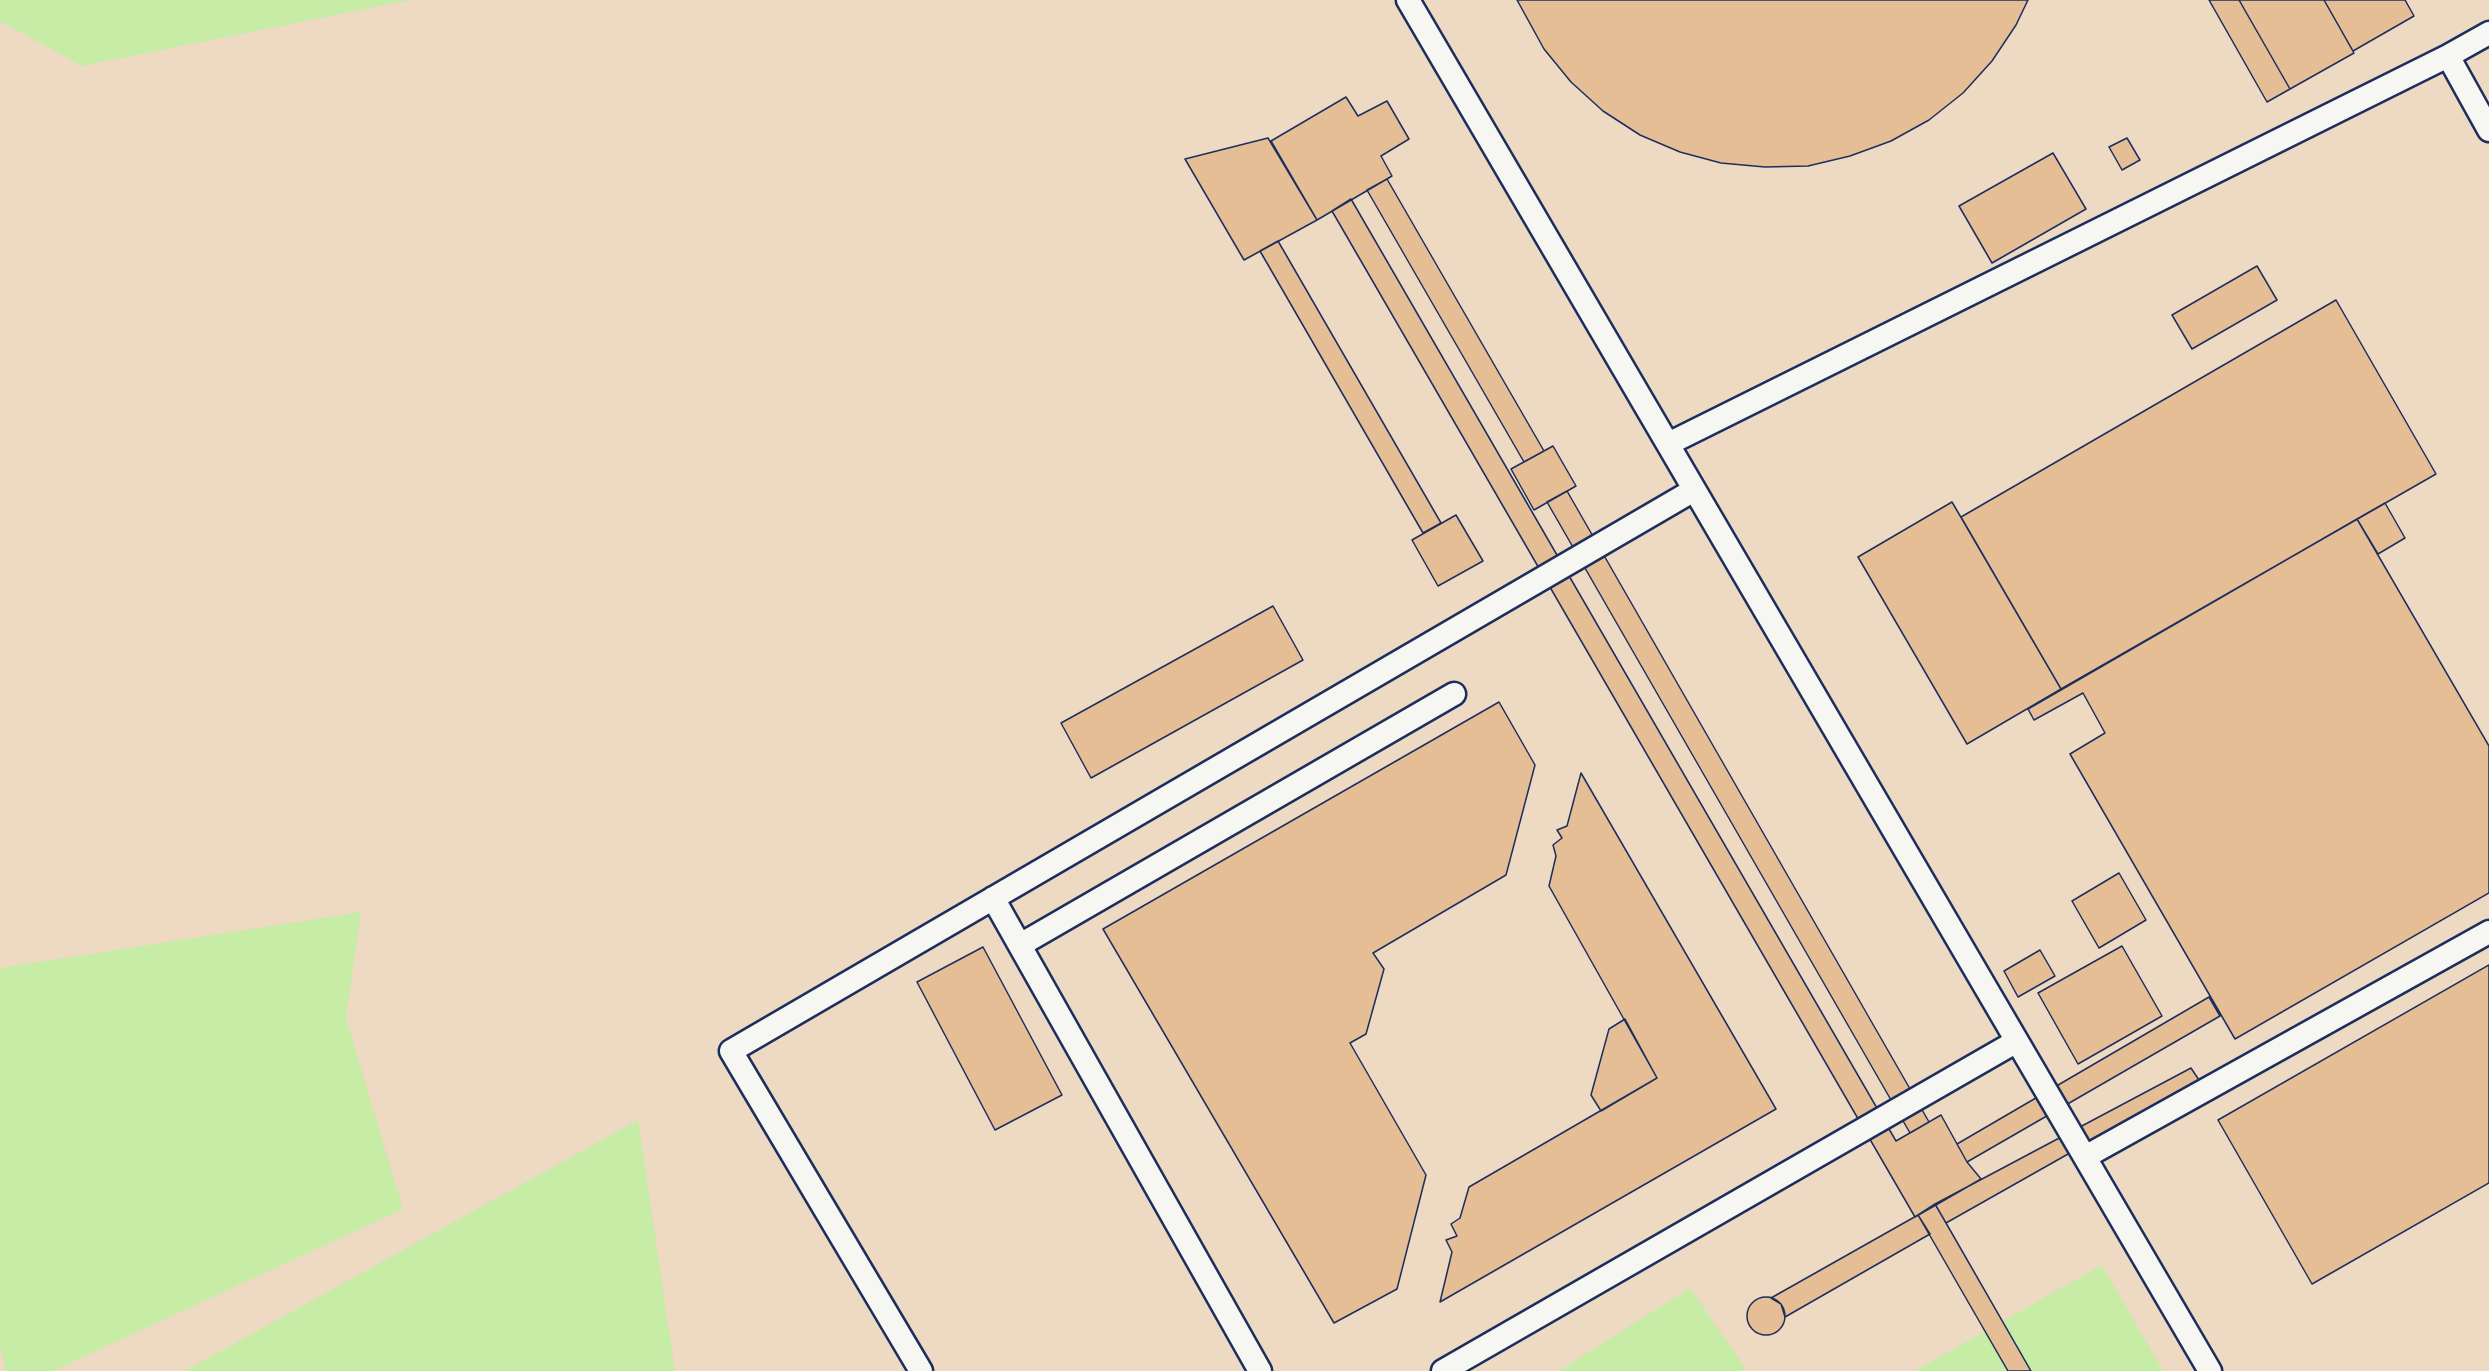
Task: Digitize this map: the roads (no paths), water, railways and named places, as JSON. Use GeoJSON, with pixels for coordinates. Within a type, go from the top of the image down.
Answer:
{"type":"FeatureCollection","features":[{"type":"Feature","properties":{"kind":"lane"},"geometry":{"type":"LineString","coordinates":[[1408,0],[2210,1371]]}},
{"type":"Feature","properties":{"kind":"lane"},"geometry":{"type":"LineString","coordinates":[[1668,444],[2448,57],[2489,33]]}},
{"type":"Feature","properties":{"kind":"lane"},"geometry":{"type":"LineString","coordinates":[[2448,57],[2489,130]]}},
{"type":"Feature","properties":{"kind":"lane"},"geometry":{"type":"LineString","coordinates":[[921,1371],[731,1051],[1694,490]]}},
{"type":"Feature","properties":{"kind":"lane"},"geometry":{"type":"LineString","coordinates":[[1020,945],[1454,694]]}},
{"type":"Feature","properties":{"kind":"lane"},"geometry":{"type":"LineString","coordinates":[[993,898],[1260,1371]]}},
{"type":"Feature","properties":{"kind":"lane"},"geometry":{"type":"LineString","coordinates":[[2085,1157],[2489,932]]}},
{"type":"Feature","properties":{"kind":"lane"},"geometry":{"type":"LineString","coordinates":[[1443,1371],[2017,1041]]}}]}
